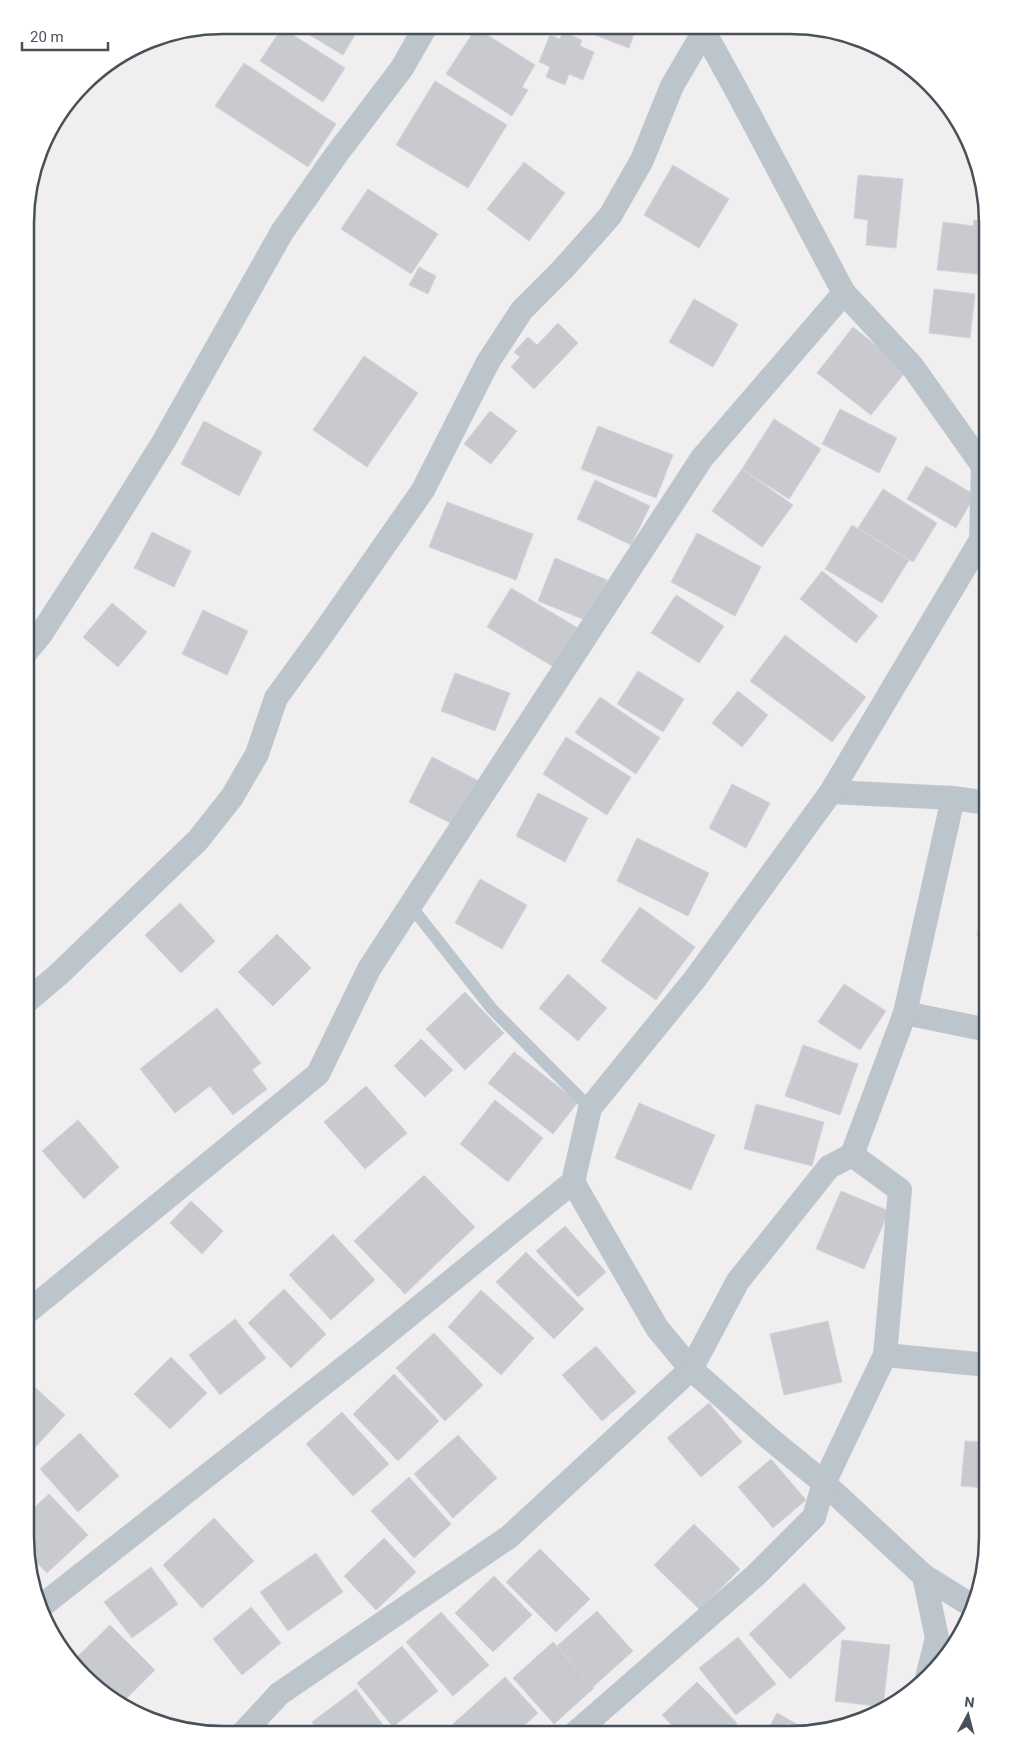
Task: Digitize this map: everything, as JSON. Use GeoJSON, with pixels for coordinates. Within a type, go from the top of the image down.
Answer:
{"type":"FeatureCollection","features":[{"type":"Feature","properties":{"kind":"street"},"geometry":{"type":"LineString","coordinates":[[34,642],[47,626],[164,441],[282,232],[336,155],[402,68],[421,34]]}},
{"type":"Feature","properties":{"kind":"street"},"geometry":{"type":"LineString","coordinates":[[34,995],[59,974],[198,840],[232,797],[257,754],[276,698],[423,490],[488,362],[522,310],[563,270],[610,216],[642,160],[672,86],[699,34]]}},
{"type":"Feature","properties":{"kind":"street"},"geometry":{"type":"LineString","coordinates":[[703,34],[739,95],[844,293],[912,366],[979,450]]}},
{"type":"Feature","properties":{"kind":"street"},"geometry":{"type":"LineString","coordinates":[[34,1307],[318,1074],[369,969],[702,458],[844,293]]}},
{"type":"Feature","properties":{"kind":"street"},"geometry":{"type":"LineString","coordinates":[[46,1603],[361,1354],[573,1182],[590,1108],[695,979],[831,792],[979,543]]}},
{"type":"Feature","properties":{"kind":"street"},"geometry":{"type":"LineString","coordinates":[[831,792],[952,798],[979,802]]}},
{"type":"Feature","properties":{"kind":"street"},"geometry":{"type":"LineString","coordinates":[[249,1726],[279,1694],[509,1537],[691,1370],[738,1281],[829,1166],[852,1155],[905,1013],[952,798]]}},
{"type":"Feature","properties":{"kind":"street"},"geometry":{"type":"LineString","coordinates":[[905,1013],[979,1028]]}},
{"type":"Feature","properties":{"kind":"street"},"geometry":{"type":"LineString","coordinates":[[583,1726],[756,1575],[814,1517],[824,1482],[885,1355],[900,1190],[852,1155]]}},
{"type":"Feature","properties":{"kind":"street"},"geometry":{"type":"LineString","coordinates":[[573,1182],[657,1328],[691,1370],[769,1438],[824,1482],[924,1576],[967,1603]]}},
{"type":"Feature","properties":{"kind":"street"},"geometry":{"type":"LineString","coordinates":[[885,1355],[979,1364]]}},
{"type":"Feature","properties":{"kind":"street"},"geometry":{"type":"LineString","coordinates":[[924,1576],[936,1638],[930,1664]]}},
{"type":"Feature","properties":{"kind":"lane"},"geometry":{"type":"LineString","coordinates":[[410,905],[492,1009],[590,1108]]}},
{"type":"Feature","properties":{"kind":"building"},"geometry":{"type":"Polygon","coordinates":[[[278,34],[291,34],[345,68],[323,102],[260,61],[278,34]]]}},
{"type":"Feature","properties":{"kind":"building"},"geometry":{"type":"Polygon","coordinates":[[[308,34],[355,34],[343,55],[308,34]]]}},
{"type":"Feature","properties":{"kind":"building"},"geometry":{"type":"Polygon","coordinates":[[[472,34],[486,34],[535,65],[522,87],[528,90],[512,116],[446,74],[472,34]]]}},
{"type":"Feature","properties":{"kind":"building"},"geometry":{"type":"Polygon","coordinates":[[[562,34],[568,34],[582,40],[580,46],[594,52],[583,80],[569,74],[565,85],[546,77],[550,67],[539,62],[550,35],[560,39],[562,34]]]}},
{"type":"Feature","properties":{"kind":"building"},"geometry":{"type":"Polygon","coordinates":[[[592,34],[634,34],[629,48],[592,34]]]}},
{"type":"Feature","properties":{"kind":"building"},"geometry":{"type":"Polygon","coordinates":[[[244,63],[336,124],[308,167],[215,106],[244,63]]]}},
{"type":"Feature","properties":{"kind":"building"},"geometry":{"type":"Polygon","coordinates":[[[435,81],[507,125],[468,188],[396,145],[435,81]]]}},
{"type":"Feature","properties":{"kind":"building"},"geometry":{"type":"Polygon","coordinates":[[[524,162],[565,193],[529,241],[487,209],[524,162]]]}},
{"type":"Feature","properties":{"kind":"building"},"geometry":{"type":"Polygon","coordinates":[[[673,165],[729,199],[699,248],[644,215],[673,165]]]}},
{"type":"Feature","properties":{"kind":"building"},"geometry":{"type":"Polygon","coordinates":[[[858,175],[903,179],[896,248],[866,245],[868,220],[854,218],[858,175]]]}},
{"type":"Feature","properties":{"kind":"building"},"geometry":{"type":"Polygon","coordinates":[[[368,189],[438,234],[411,274],[341,229],[368,189]]]}},
{"type":"Feature","properties":{"kind":"building"},"geometry":{"type":"Polygon","coordinates":[[[974,220],[979,221],[979,274],[937,270],[943,222],[973,226],[974,220]]]}},
{"type":"Feature","properties":{"kind":"building"},"geometry":{"type":"Polygon","coordinates":[[[419,267],[436,276],[428,294],[409,285],[419,267]]]}},
{"type":"Feature","properties":{"kind":"building"},"geometry":{"type":"Polygon","coordinates":[[[934,289],[975,294],[970,338],[929,333],[934,289]]]}},
{"type":"Feature","properties":{"kind":"building"},"geometry":{"type":"Polygon","coordinates":[[[694,299],[738,324],[713,367],[669,342],[694,299]]]}},
{"type":"Feature","properties":{"kind":"building"},"geometry":{"type":"Polygon","coordinates":[[[558,323],[578,343],[534,389],[511,367],[520,357],[514,352],[528,337],[537,345],[558,323]]]}},
{"type":"Feature","properties":{"kind":"building"},"geometry":{"type":"Polygon","coordinates":[[[853,327],[907,370],[871,415],[817,373],[853,327]]]}},
{"type":"Feature","properties":{"kind":"building"},"geometry":{"type":"Polygon","coordinates":[[[364,356],[418,393],[367,467],[313,430],[364,356]]]}},
{"type":"Feature","properties":{"kind":"building"},"geometry":{"type":"Polygon","coordinates":[[[840,409],[897,438],[879,473],[822,444],[840,409]]]}},
{"type":"Feature","properties":{"kind":"building"},"geometry":{"type":"Polygon","coordinates":[[[490,411],[517,431],[491,464],[464,444],[490,411]]]}},
{"type":"Feature","properties":{"kind":"building"},"geometry":{"type":"Polygon","coordinates":[[[774,419],[821,449],[789,499],[742,469],[774,419]]]}},
{"type":"Feature","properties":{"kind":"building"},"geometry":{"type":"Polygon","coordinates":[[[204,421],[262,452],[239,496],[181,464],[204,421]]]}},
{"type":"Feature","properties":{"kind":"building"},"geometry":{"type":"Polygon","coordinates":[[[598,426],[673,455],[656,498],[581,469],[598,426]]]}},
{"type":"Feature","properties":{"kind":"building"},"geometry":{"type":"Polygon","coordinates":[[[926,466],[975,495],[956,528],[907,499],[926,466]]]}},
{"type":"Feature","properties":{"kind":"building"},"geometry":{"type":"Polygon","coordinates":[[[742,469],[793,505],[762,547],[712,511],[742,469]]]}},
{"type":"Feature","properties":{"kind":"building"},"geometry":{"type":"Polygon","coordinates":[[[595,480],[650,506],[631,545],[577,519],[595,480]]]}},
{"type":"Feature","properties":{"kind":"building"},"geometry":{"type":"Polygon","coordinates":[[[883,489],[937,523],[913,562],[858,528],[883,489]]]}},
{"type":"Feature","properties":{"kind":"building"},"geometry":{"type":"Polygon","coordinates":[[[447,502],[533,534],[516,580],[429,547],[447,502]]]}},
{"type":"Feature","properties":{"kind":"building"},"geometry":{"type":"Polygon","coordinates":[[[852,525],[909,560],[882,603],[825,569],[852,525]]]}},
{"type":"Feature","properties":{"kind":"building"},"geometry":{"type":"Polygon","coordinates":[[[152,532],[191,551],[174,587],[134,568],[152,532]]]}},
{"type":"Feature","properties":{"kind":"building"},"geometry":{"type":"Polygon","coordinates":[[[697,533],[761,567],[735,616],[671,582],[697,533]]]}},
{"type":"Feature","properties":{"kind":"building"},"geometry":{"type":"Polygon","coordinates":[[[555,558],[607,580],[590,622],[538,601],[555,558]]]}},
{"type":"Feature","properties":{"kind":"building"},"geometry":{"type":"Polygon","coordinates":[[[822,571],[878,616],[856,643],[800,599],[822,571]]]}},
{"type":"Feature","properties":{"kind":"building"},"geometry":{"type":"Polygon","coordinates":[[[511,588],[581,630],[557,669],[487,627],[511,588]]]}},
{"type":"Feature","properties":{"kind":"building"},"geometry":{"type":"Polygon","coordinates":[[[676,595],[724,626],[699,663],[651,633],[676,595]]]}},
{"type":"Feature","properties":{"kind":"building"},"geometry":{"type":"Polygon","coordinates":[[[112,603],[147,632],[118,667],[83,637],[112,603]]]}},
{"type":"Feature","properties":{"kind":"building"},"geometry":{"type":"Polygon","coordinates":[[[203,610],[248,631],[227,675],[182,654],[203,610]]]}},
{"type":"Feature","properties":{"kind":"building"},"geometry":{"type":"Polygon","coordinates":[[[785,635],[866,697],[832,742],[750,681],[785,635]]]}},
{"type":"Feature","properties":{"kind":"building"},"geometry":{"type":"Polygon","coordinates":[[[638,671],[684,699],[663,732],[617,704],[638,671]]]}},
{"type":"Feature","properties":{"kind":"building"},"geometry":{"type":"Polygon","coordinates":[[[455,673],[510,693],[495,731],[441,711],[455,673]]]}},
{"type":"Feature","properties":{"kind":"building"},"geometry":{"type":"Polygon","coordinates":[[[738,691],[768,715],[742,747],[712,723],[738,691]]]}},
{"type":"Feature","properties":{"kind":"building"},"geometry":{"type":"Polygon","coordinates":[[[600,697],[660,738],[636,774],[575,733],[600,697]]]}},
{"type":"Feature","properties":{"kind":"building"},"geometry":{"type":"Polygon","coordinates":[[[566,737],[631,777],[607,815],[543,774],[566,737]]]}},
{"type":"Feature","properties":{"kind":"building"},"geometry":{"type":"Polygon","coordinates":[[[432,757],[479,781],[456,826],[409,802],[432,757]]]}},
{"type":"Feature","properties":{"kind":"building"},"geometry":{"type":"Polygon","coordinates":[[[732,784],[770,803],[746,848],[709,828],[732,784]]]}},
{"type":"Feature","properties":{"kind":"building"},"geometry":{"type":"Polygon","coordinates":[[[538,793],[588,818],[565,862],[516,836],[538,793]]]}},
{"type":"Feature","properties":{"kind":"building"},"geometry":{"type":"Polygon","coordinates":[[[637,838],[709,873],[688,916],[617,881],[637,838]]]}},
{"type":"Feature","properties":{"kind":"building"},"geometry":{"type":"Polygon","coordinates":[[[480,879],[527,905],[502,949],[455,923],[480,879]]]}},
{"type":"Feature","properties":{"kind":"building"},"geometry":{"type":"Polygon","coordinates":[[[180,903],[215,941],[181,973],[145,935],[180,903]]]}},
{"type":"Feature","properties":{"kind":"building"},"geometry":{"type":"Polygon","coordinates":[[[640,907],[695,947],[656,1000],[601,961],[640,907]]]}},
{"type":"Feature","properties":{"kind":"building"},"geometry":{"type":"Polygon","coordinates":[[[277,934],[311,968],[273,1006],[238,972],[277,934]]]}},
{"type":"Feature","properties":{"kind":"building"},"geometry":{"type":"Polygon","coordinates":[[[568,974],[607,1008],[578,1041],[539,1008],[568,974]]]}},
{"type":"Feature","properties":{"kind":"building"},"geometry":{"type":"Polygon","coordinates":[[[844,984],[886,1011],[860,1050],[818,1022],[844,984]]]}},
{"type":"Feature","properties":{"kind":"building"},"geometry":{"type":"Polygon","coordinates":[[[465,992],[504,1033],[465,1070],[426,1029],[465,992]]]}},
{"type":"Feature","properties":{"kind":"building"},"geometry":{"type":"Polygon","coordinates":[[[217,1008],[261,1063],[252,1070],[267,1089],[233,1115],[210,1086],[175,1113],[140,1069],[217,1008]]]}},
{"type":"Feature","properties":{"kind":"building"},"geometry":{"type":"Polygon","coordinates":[[[421,1039],[453,1070],[425,1097],[394,1066],[421,1039]]]}},
{"type":"Feature","properties":{"kind":"building"},"geometry":{"type":"Polygon","coordinates":[[[803,1045],[858,1064],[840,1115],[785,1096],[803,1045]]]}},
{"type":"Feature","properties":{"kind":"building"},"geometry":{"type":"Polygon","coordinates":[[[514,1052],[578,1102],[553,1134],[488,1083],[514,1052]]]}},
{"type":"Feature","properties":{"kind":"building"},"geometry":{"type":"Polygon","coordinates":[[[366,1086],[407,1133],[365,1169],[324,1122],[366,1086]]]}},
{"type":"Feature","properties":{"kind":"building"},"geometry":{"type":"Polygon","coordinates":[[[495,1100],[543,1138],[508,1182],[460,1144],[495,1100]]]}},
{"type":"Feature","properties":{"kind":"building"},"geometry":{"type":"Polygon","coordinates":[[[639,1103],[715,1135],[691,1190],[615,1158],[639,1103]]]}},
{"type":"Feature","properties":{"kind":"building"},"geometry":{"type":"Polygon","coordinates":[[[756,1104],[824,1122],[812,1166],[744,1149],[756,1104]]]}},
{"type":"Feature","properties":{"kind":"building"},"geometry":{"type":"Polygon","coordinates":[[[78,1120],[119,1167],[84,1199],[42,1151],[78,1120]]]}},
{"type":"Feature","properties":{"kind":"building"},"geometry":{"type":"Polygon","coordinates":[[[424,1175],[475,1227],[405,1294],[354,1241],[424,1175]]]}},
{"type":"Feature","properties":{"kind":"building"},"geometry":{"type":"Polygon","coordinates":[[[841,1191],[889,1211],[864,1269],[816,1249],[841,1191]]]}},
{"type":"Feature","properties":{"kind":"building"},"geometry":{"type":"Polygon","coordinates":[[[191,1201],[223,1231],[202,1254],[170,1223],[191,1201]]]}},
{"type":"Feature","properties":{"kind":"building"},"geometry":{"type":"Polygon","coordinates":[[[565,1226],[606,1272],[578,1297],[536,1251],[565,1226]]]}},
{"type":"Feature","properties":{"kind":"building"},"geometry":{"type":"Polygon","coordinates":[[[333,1234],[375,1280],[331,1320],[289,1275],[333,1234]]]}},
{"type":"Feature","properties":{"kind":"building"},"geometry":{"type":"Polygon","coordinates":[[[526,1252],[584,1309],[554,1339],[496,1282],[526,1252]]]}},
{"type":"Feature","properties":{"kind":"building"},"geometry":{"type":"Polygon","coordinates":[[[284,1289],[326,1334],[291,1368],[248,1323],[284,1289]]]}},
{"type":"Feature","properties":{"kind":"building"},"geometry":{"type":"Polygon","coordinates":[[[481,1290],[534,1338],[501,1375],[448,1327],[481,1290]]]}},
{"type":"Feature","properties":{"kind":"building"},"geometry":{"type":"Polygon","coordinates":[[[235,1319],[266,1358],[220,1395],[189,1355],[235,1319]]]}},
{"type":"Feature","properties":{"kind":"building"},"geometry":{"type":"Polygon","coordinates":[[[828,1321],[842,1382],[784,1395],[770,1334],[828,1321]]]}},
{"type":"Feature","properties":{"kind":"building"},"geometry":{"type":"Polygon","coordinates":[[[434,1333],[483,1385],[445,1421],[396,1368],[434,1333]]]}},
{"type":"Feature","properties":{"kind":"building"},"geometry":{"type":"Polygon","coordinates":[[[596,1346],[636,1392],[602,1421],[562,1375],[596,1346]]]}},
{"type":"Feature","properties":{"kind":"building"},"geometry":{"type":"Polygon","coordinates":[[[171,1357],[207,1393],[170,1429],[134,1394],[171,1357]]]}},
{"type":"Feature","properties":{"kind":"building"},"geometry":{"type":"Polygon","coordinates":[[[394,1374],[439,1421],[398,1461],[353,1414],[394,1374]]]}},
{"type":"Feature","properties":{"kind":"building"},"geometry":{"type":"Polygon","coordinates":[[[34,1386],[65,1415],[34,1449],[34,1386]]]}},
{"type":"Feature","properties":{"kind":"building"},"geometry":{"type":"Polygon","coordinates":[[[709,1403],[742,1442],[701,1477],[667,1438],[709,1403]]]}},
{"type":"Feature","properties":{"kind":"building"},"geometry":{"type":"Polygon","coordinates":[[[342,1412],[389,1464],[353,1496],[306,1444],[342,1412]]]}},
{"type":"Feature","properties":{"kind":"building"},"geometry":{"type":"Polygon","coordinates":[[[80,1433],[119,1476],[78,1512],[40,1469],[80,1433]]]}},
{"type":"Feature","properties":{"kind":"building"},"geometry":{"type":"Polygon","coordinates":[[[458,1435],[497,1478],[453,1518],[414,1474],[458,1435]]]}},
{"type":"Feature","properties":{"kind":"building"},"geometry":{"type":"Polygon","coordinates":[[[965,1441],[979,1442],[979,1487],[961,1486],[965,1441]]]}},
{"type":"Feature","properties":{"kind":"building"},"geometry":{"type":"Polygon","coordinates":[[[771,1459],[806,1500],[773,1528],[738,1487],[771,1459]]]}},
{"type":"Feature","properties":{"kind":"building"},"geometry":{"type":"Polygon","coordinates":[[[409,1477],[451,1524],[414,1558],[371,1511],[409,1477]]]}},
{"type":"Feature","properties":{"kind":"building"},"geometry":{"type":"Polygon","coordinates":[[[49,1494],[88,1535],[47,1573],[35,1560],[34,1508],[49,1494]]]}},
{"type":"Feature","properties":{"kind":"building"},"geometry":{"type":"Polygon","coordinates":[[[214,1518],[254,1561],[202,1608],[163,1565],[214,1518]]]}},
{"type":"Feature","properties":{"kind":"building"},"geometry":{"type":"Polygon","coordinates":[[[694,1524],[740,1569],[700,1610],[654,1565],[694,1524]]]}},
{"type":"Feature","properties":{"kind":"building"},"geometry":{"type":"Polygon","coordinates":[[[384,1538],[416,1572],[376,1610],[344,1576],[384,1538]]]}},
{"type":"Feature","properties":{"kind":"building"},"geometry":{"type":"Polygon","coordinates":[[[540,1549],[590,1599],[556,1632],[506,1582],[540,1549]]]}},
{"type":"Feature","properties":{"kind":"building"},"geometry":{"type":"Polygon","coordinates":[[[316,1553],[343,1592],[288,1631],[260,1592],[316,1553]]]}},
{"type":"Feature","properties":{"kind":"building"},"geometry":{"type":"Polygon","coordinates":[[[151,1567],[178,1604],[132,1638],[104,1602],[151,1567]]]}},
{"type":"Feature","properties":{"kind":"building"},"geometry":{"type":"Polygon","coordinates":[[[494,1576],[532,1615],[493,1652],[455,1613],[494,1576]]]}},
{"type":"Feature","properties":{"kind":"building"},"geometry":{"type":"Polygon","coordinates":[[[804,1583],[846,1628],[790,1679],[749,1634],[804,1583]]]}},
{"type":"Feature","properties":{"kind":"building"},"geometry":{"type":"Polygon","coordinates":[[[251,1607],[281,1643],[242,1675],[213,1639],[251,1607]]]}},
{"type":"Feature","properties":{"kind":"building"},"geometry":{"type":"Polygon","coordinates":[[[597,1611],[633,1651],[593,1687],[557,1646],[597,1611]]]}},
{"type":"Feature","properties":{"kind":"building"},"geometry":{"type":"Polygon","coordinates":[[[441,1612],[489,1665],[453,1696],[406,1642],[441,1612]]]}},
{"type":"Feature","properties":{"kind":"building"},"geometry":{"type":"Polygon","coordinates":[[[110,1625],[155,1670],[126,1699],[100,1681],[77,1657],[110,1625]]]}},
{"type":"Feature","properties":{"kind":"building"},"geometry":{"type":"Polygon","coordinates":[[[738,1637],[776,1684],[736,1715],[699,1668],[738,1637]]]}},
{"type":"Feature","properties":{"kind":"building"},"geometry":{"type":"Polygon","coordinates":[[[842,1640],[890,1645],[884,1702],[876,1706],[835,1701],[842,1640]]]}},
{"type":"Feature","properties":{"kind":"building"},"geometry":{"type":"Polygon","coordinates":[[[553,1642],[594,1688],[554,1724],[513,1678],[553,1642]]]}},
{"type":"Feature","properties":{"kind":"building"},"geometry":{"type":"Polygon","coordinates":[[[402,1646],[438,1691],[392,1726],[357,1683],[402,1646]]]}},
{"type":"Feature","properties":{"kind":"building"},"geometry":{"type":"Polygon","coordinates":[[[505,1677],[538,1713],[524,1726],[455,1726],[453,1724],[505,1677]]]}},
{"type":"Feature","properties":{"kind":"building"},"geometry":{"type":"Polygon","coordinates":[[[697,1682],[737,1723],[734,1726],[672,1726],[662,1715],[697,1682]]]}},
{"type":"Feature","properties":{"kind":"building"},"geometry":{"type":"Polygon","coordinates":[[[356,1689],[384,1726],[315,1726],[312,1722],[356,1689]]]}},
{"type":"Feature","properties":{"kind":"building"},"geometry":{"type":"Polygon","coordinates":[[[777,1713],[800,1726],[790,1726],[770,1726],[777,1713]]]}}]}
